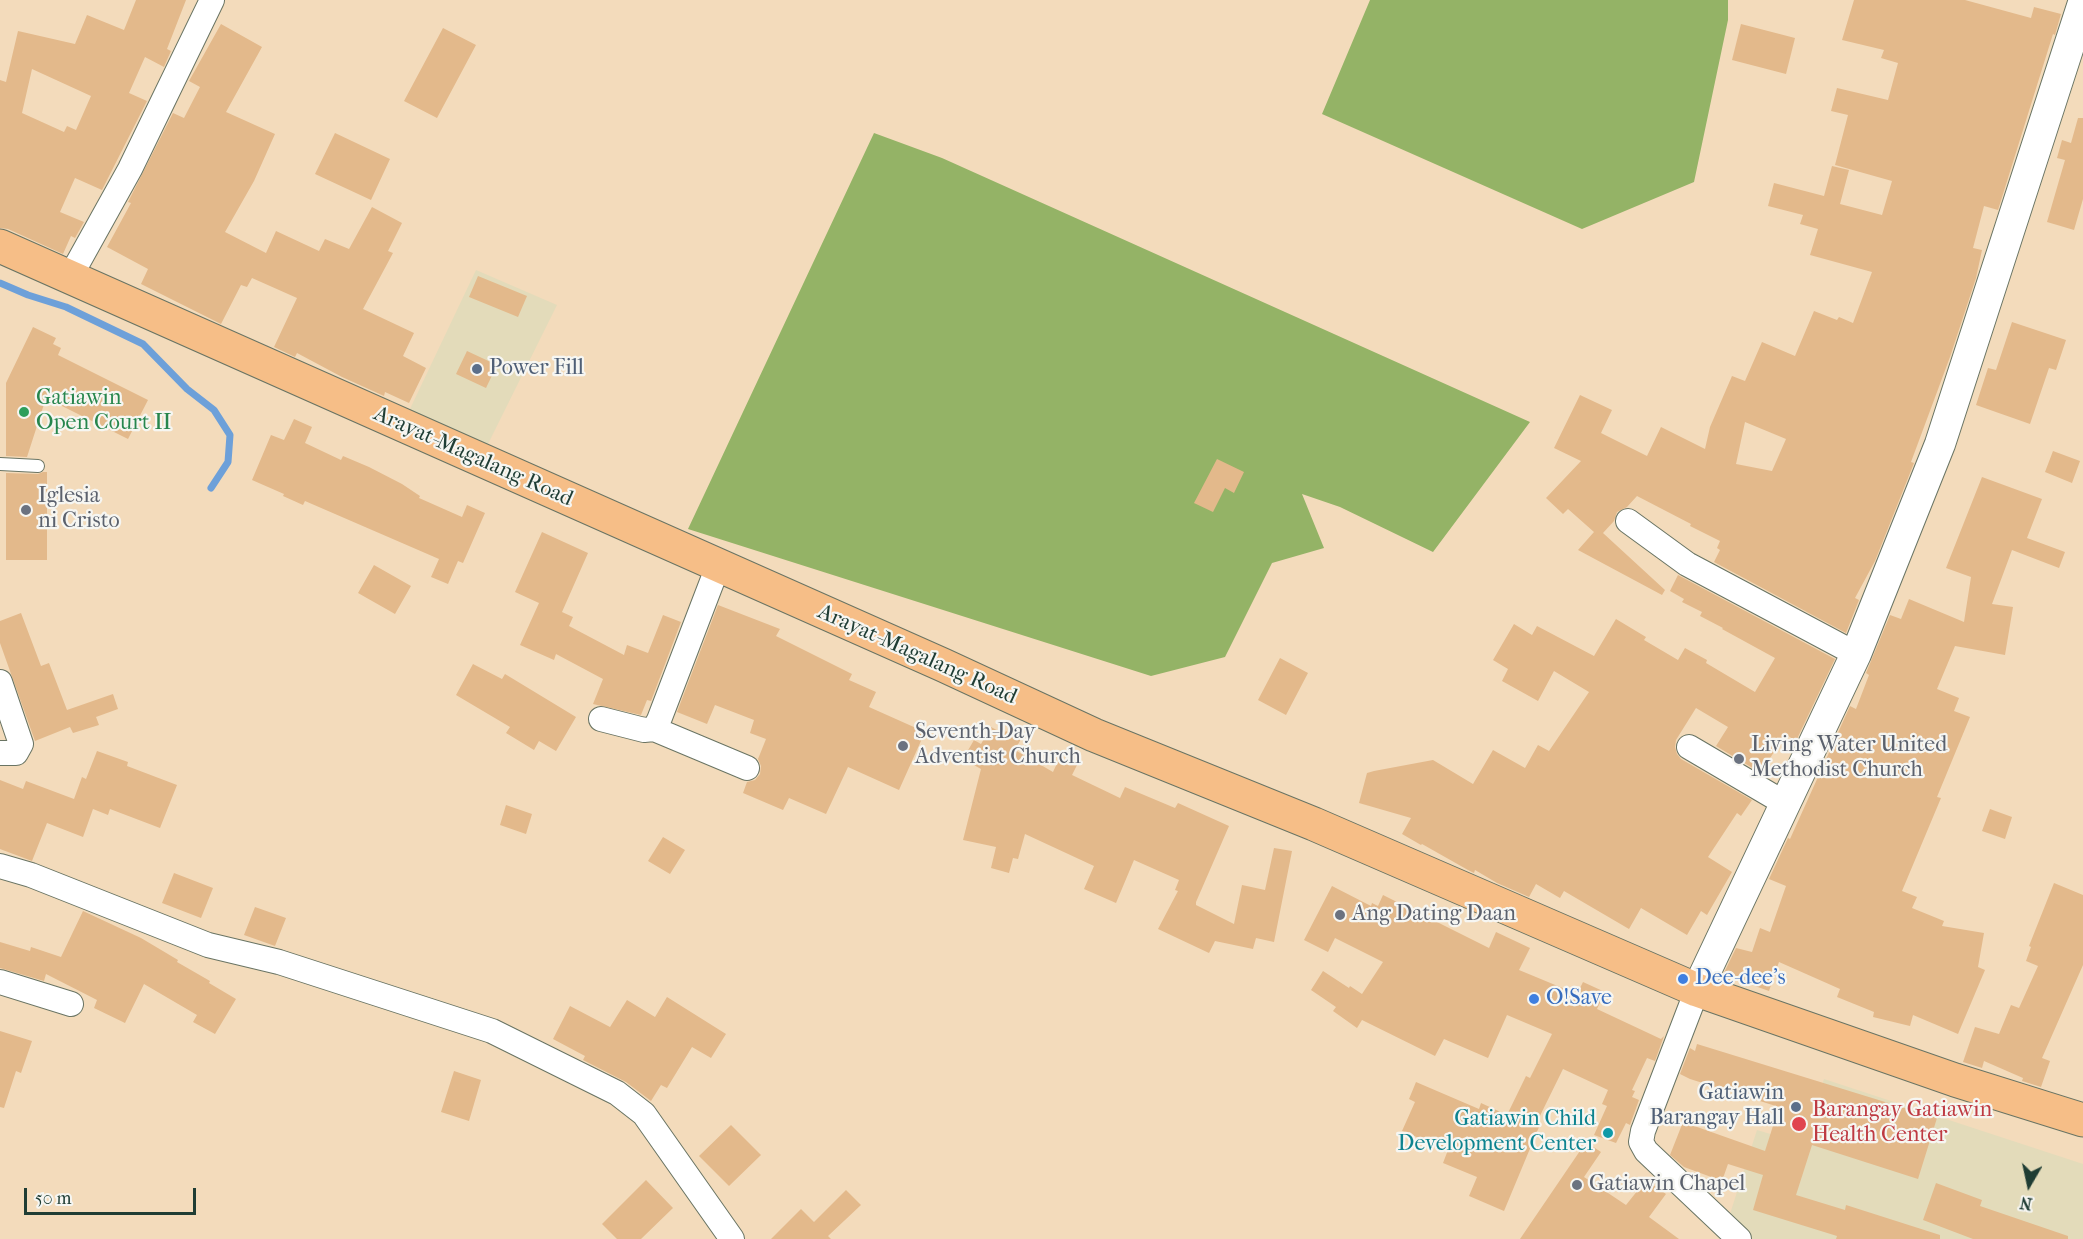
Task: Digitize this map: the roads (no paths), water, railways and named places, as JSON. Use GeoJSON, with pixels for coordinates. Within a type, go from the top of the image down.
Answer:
{"type":"FeatureCollection","features":[{"type":"Feature","properties":{"kind":"main road","name":"Arayat-Magalang Road"},"geometry":{"type":"LineString","coordinates":[[0,246],[943,665],[1094,735],[1314,824],[1697,990],[1955,1080],[2083,1120]]}},
{"type":"Feature","properties":{"kind":"street"},"geometry":{"type":"LineString","coordinates":[[70,277],[130,169],[212,0]]}},
{"type":"Feature","properties":{"kind":"street"},"geometry":{"type":"LineString","coordinates":[[1738,1239],[1646,1151],[1641,1142],[1643,1131],[1697,990],[1856,654],[1940,444],[2083,3]]}},
{"type":"Feature","properties":{"kind":"street"},"geometry":{"type":"LineString","coordinates":[[1628,521],[1687,564],[1856,654]]}},
{"type":"Feature","properties":{"kind":"street"},"geometry":{"type":"LineString","coordinates":[[654,729],[718,566]]}},
{"type":"Feature","properties":{"kind":"street"},"geometry":{"type":"LineString","coordinates":[[0,682],[21,744],[16,753],[0,753]]}},
{"type":"Feature","properties":{"kind":"street"},"geometry":{"type":"LineString","coordinates":[[601,719],[644,730],[654,729],[747,768]]}},
{"type":"Feature","properties":{"kind":"street"},"geometry":{"type":"LineString","coordinates":[[1689,747],[1786,804]]}},
{"type":"Feature","properties":{"kind":"street"},"geometry":{"type":"LineString","coordinates":[[0,866],[31,875],[208,945],[279,962],[492,1031],[617,1094],[644,1114],[732,1239]]}},
{"type":"Feature","properties":{"kind":"street"},"geometry":{"type":"LineString","coordinates":[[0,982],[71,1004]]}},
{"type":"Feature","properties":{"kind":"lane"},"geometry":{"type":"LineString","coordinates":[[0,464],[38,466]]}},
{"type":"Feature","properties":{"kind":"waterway"},"geometry":{"type":"LineString","coordinates":[[0,283],[66,307],[143,344],[187,389],[214,410],[230,435],[228,462],[211,488]]}},
{"type":"Feature","properties":{"kind":"place","name":"Power Fill"},"geometry":{"type":"Point","coordinates":[477,369]}},
{"type":"Feature","properties":{"kind":"place","name":"Gatiawin Open Court II"},"geometry":{"type":"Point","coordinates":[24,412]}},
{"type":"Feature","properties":{"kind":"place","name":"Iglesia ni Cristo"},"geometry":{"type":"Point","coordinates":[26,510]}},
{"type":"Feature","properties":{"kind":"place","name":"Seventh-Day Adventist Church"},"geometry":{"type":"Point","coordinates":[903,746]}},
{"type":"Feature","properties":{"kind":"place","name":"Living Water United Methodist Church"},"geometry":{"type":"Point","coordinates":[1739,759]}},
{"type":"Feature","properties":{"kind":"place","name":"Ang Dating Daan"},"geometry":{"type":"Point","coordinates":[1340,915]}},
{"type":"Feature","properties":{"kind":"place","name":"Dee-dee's"},"geometry":{"type":"Point","coordinates":[1683,979]}},
{"type":"Feature","properties":{"kind":"place","name":"O!Save"},"geometry":{"type":"Point","coordinates":[1534,999]}},
{"type":"Feature","properties":{"kind":"place","name":"Gatiawin Barangay Hall"},"geometry":{"type":"Point","coordinates":[1796,1107]}},
{"type":"Feature","properties":{"kind":"place","name":"Barangay Gatiawin Health Center"},"geometry":{"type":"Point","coordinates":[1799,1124]}},
{"type":"Feature","properties":{"kind":"place","name":"Gatiawin Child Development Center"},"geometry":{"type":"Point","coordinates":[1608,1133]}},
{"type":"Feature","properties":{"kind":"place","name":"Gatiawin Chapel"},"geometry":{"type":"Point","coordinates":[1577,1185]}}]}
